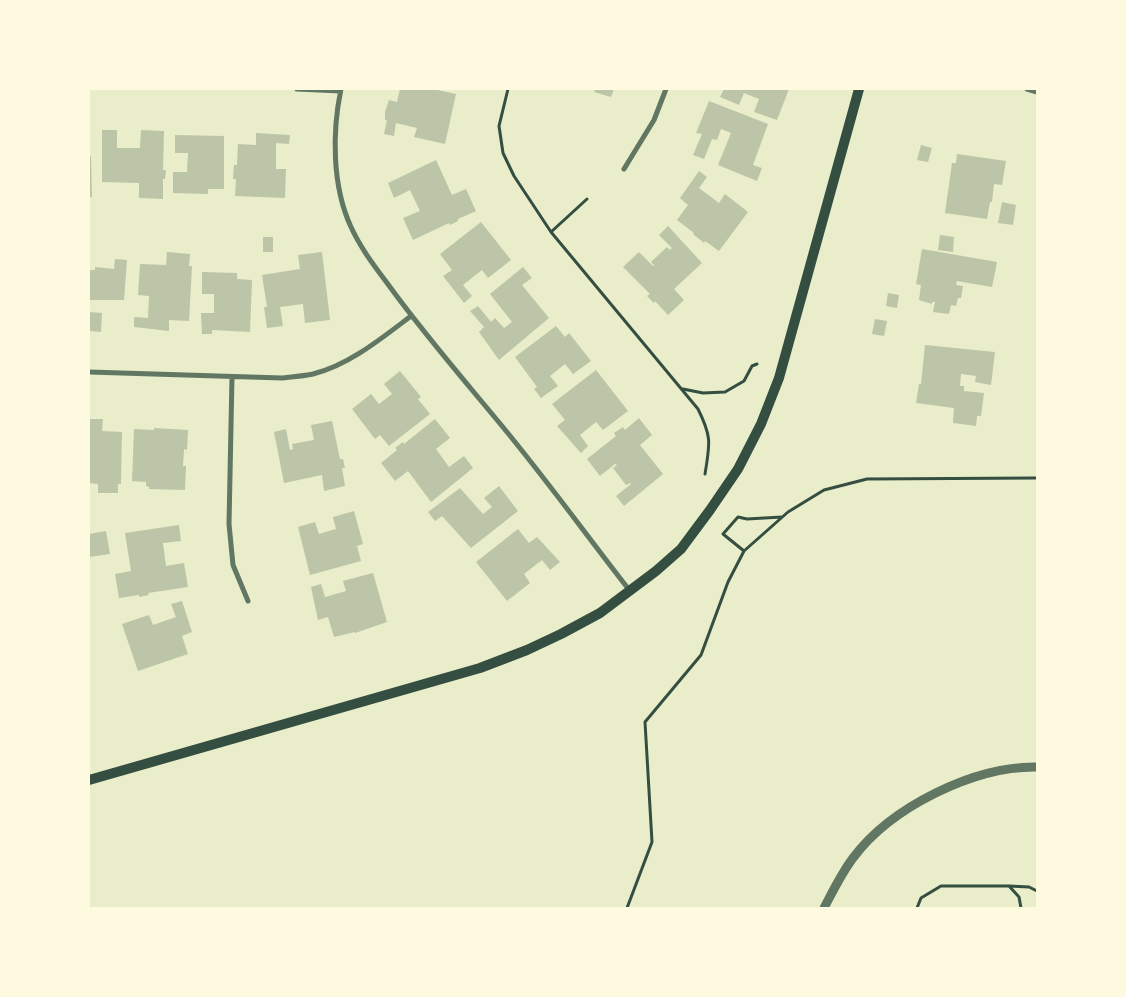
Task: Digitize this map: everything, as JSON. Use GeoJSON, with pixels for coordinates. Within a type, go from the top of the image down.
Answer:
{"type":"FeatureCollection","features":[{"type":"Feature","properties":{"kind":"main road"},"geometry":{"type":"LineString","coordinates":[[89,780],[480,668],[527,650],[600,613],[681,549],[738,469],[760,424],[779,378],[860,89]]}},
{"type":"Feature","properties":{"kind":"street"},"geometry":{"type":"LineString","coordinates":[[297,89],[341,90],[335,126],[335,160],[342,202],[350,226],[364,252],[411,316],[502,426],[630,591]]}},
{"type":"Feature","properties":{"kind":"street"},"geometry":{"type":"LineString","coordinates":[[624,169],[654,120],[666,89]]}},
{"type":"Feature","properties":{"kind":"street"},"geometry":{"type":"LineString","coordinates":[[1027,89],[1037,92]]}},
{"type":"Feature","properties":{"kind":"street"},"geometry":{"type":"LineString","coordinates":[[89,372],[282,378],[312,374],[331,368],[357,353],[411,316]]}},
{"type":"Feature","properties":{"kind":"street"},"geometry":{"type":"LineString","coordinates":[[232,377],[229,524],[233,565],[248,601]]}},
{"type":"Feature","properties":{"kind":"street"},"geometry":{"type":"LineString","coordinates":[[824,908],[853,857],[874,834],[899,815],[927,798],[960,783],[992,772],[1037,767]]}},
{"type":"Feature","properties":{"kind":"path"},"geometry":{"type":"LineString","coordinates":[[508,89],[499,126],[503,153],[514,176],[551,232],[698,409],[706,426],[710,443],[705,474]]}},
{"type":"Feature","properties":{"kind":"path"},"geometry":{"type":"LineString","coordinates":[[551,232],[587,199]]}},
{"type":"Feature","properties":{"kind":"path"},"geometry":{"type":"LineString","coordinates":[[682,389],[703,393],[725,392],[744,381],[752,366],[757,364]]}},
{"type":"Feature","properties":{"kind":"path"},"geometry":{"type":"LineString","coordinates":[[627,908],[652,842],[645,722],[701,655],[728,582],[744,551],[782,517],[824,490],[867,479],[1037,478]]}},
{"type":"Feature","properties":{"kind":"path"},"geometry":{"type":"LineString","coordinates":[[744,551],[723,534],[738,517],[746,519],[782,517]]}},
{"type":"Feature","properties":{"kind":"path"},"geometry":{"type":"LineString","coordinates":[[917,908],[921,898],[941,886],[1029,887],[1037,891]]}},
{"type":"Feature","properties":{"kind":"path"},"geometry":{"type":"LineString","coordinates":[[1008,886],[1019,897],[1020,908]]}},
{"type":"Feature","properties":{"kind":"building"},"geometry":{"type":"Polygon","coordinates":[[[400,89],[433,89],[456,94],[445,144],[414,137],[417,128],[396,123],[394,136],[384,134],[387,120],[385,120],[385,112],[389,100],[397,102],[400,89]]]}},
{"type":"Feature","properties":{"kind":"building"},"geometry":{"type":"Polygon","coordinates":[[[595,89],[614,89],[611,97],[594,92],[595,89]]]}},
{"type":"Feature","properties":{"kind":"building"},"geometry":{"type":"Polygon","coordinates":[[[724,89],[789,89],[777,120],[754,112],[759,99],[744,93],[739,105],[720,97],[724,89]]]}},
{"type":"Feature","properties":{"kind":"building"},"geometry":{"type":"Polygon","coordinates":[[[709,101],[768,124],[753,165],[762,168],[757,181],[718,165],[731,133],[721,129],[717,140],[712,139],[704,159],[693,155],[702,134],[696,133],[709,101]]]}},
{"type":"Feature","properties":{"kind":"building"},"geometry":{"type":"Polygon","coordinates":[[[102,130],[117,130],[117,148],[140,148],[141,130],[164,131],[163,170],[166,170],[165,179],[163,179],[163,199],[139,198],[139,183],[102,182],[102,130]]]}},
{"type":"Feature","properties":{"kind":"building"},"geometry":{"type":"Polygon","coordinates":[[[256,133],[290,135],[289,144],[276,143],[276,169],[286,169],[285,198],[235,196],[236,179],[233,179],[234,165],[237,165],[238,144],[256,145],[256,133]]]}},
{"type":"Feature","properties":{"kind":"building"},"geometry":{"type":"Polygon","coordinates":[[[175,135],[224,136],[224,189],[208,189],[208,194],[173,193],[173,172],[187,172],[188,153],[175,153],[175,135]]]}},
{"type":"Feature","properties":{"kind":"building"},"geometry":{"type":"Polygon","coordinates":[[[921,145],[932,148],[928,162],[917,160],[921,145]]]}},
{"type":"Feature","properties":{"kind":"building"},"geometry":{"type":"Polygon","coordinates":[[[957,154],[1006,161],[1002,185],[994,184],[992,202],[990,202],[987,219],[945,213],[952,163],[956,163],[957,154]]]}},
{"type":"Feature","properties":{"kind":"building"},"geometry":{"type":"Polygon","coordinates":[[[91,156],[92,197],[89,197],[89,157],[91,156]]]}},
{"type":"Feature","properties":{"kind":"building"},"geometry":{"type":"Polygon","coordinates":[[[436,160],[452,195],[466,189],[476,211],[450,225],[449,223],[413,240],[403,218],[420,211],[410,190],[394,198],[388,183],[436,160]]]}},
{"type":"Feature","properties":{"kind":"building"},"geometry":{"type":"Polygon","coordinates":[[[699,171],[707,177],[699,188],[719,203],[725,194],[748,212],[719,251],[705,241],[704,243],[677,220],[688,205],[680,198],[699,171]]]}},
{"type":"Feature","properties":{"kind":"building"},"geometry":{"type":"Polygon","coordinates":[[[1002,202],[1016,205],[1013,225],[998,223],[1002,202]]]}},
{"type":"Feature","properties":{"kind":"building"},"geometry":{"type":"Polygon","coordinates":[[[481,222],[511,260],[488,278],[482,270],[463,285],[472,296],[464,303],[443,276],[452,270],[440,254],[481,222]]]}},
{"type":"Feature","properties":{"kind":"building"},"geometry":{"type":"Polygon","coordinates":[[[668,226],[702,263],[674,289],[684,300],[668,315],[655,301],[654,303],[647,296],[650,294],[623,267],[639,252],[653,266],[651,262],[667,247],[670,250],[672,248],[659,235],[668,226]]]}},
{"type":"Feature","properties":{"kind":"building"},"geometry":{"type":"Polygon","coordinates":[[[940,235],[954,237],[953,252],[938,250],[940,235]]]}},
{"type":"Feature","properties":{"kind":"building"},"geometry":{"type":"Polygon","coordinates":[[[263,237],[273,237],[273,252],[263,252],[263,237]]]}},
{"type":"Feature","properties":{"kind":"building"},"geometry":{"type":"Polygon","coordinates":[[[922,249],[997,262],[992,287],[957,281],[956,285],[963,286],[961,298],[958,298],[956,306],[951,305],[949,314],[933,312],[935,302],[932,302],[932,304],[919,300],[921,285],[916,284],[922,249]]]}},
{"type":"Feature","properties":{"kind":"building"},"geometry":{"type":"Polygon","coordinates":[[[167,252],[190,254],[189,266],[192,266],[189,321],[169,320],[169,331],[134,327],[134,317],[148,318],[149,296],[138,295],[140,264],[166,265],[167,252]]]}},
{"type":"Feature","properties":{"kind":"building"},"geometry":{"type":"Polygon","coordinates":[[[322,252],[330,320],[305,323],[303,304],[280,307],[283,326],[267,328],[264,307],[267,307],[262,275],[300,269],[298,255],[322,252]]]}},
{"type":"Feature","properties":{"kind":"building"},"geometry":{"type":"Polygon","coordinates":[[[115,259],[127,260],[124,300],[89,300],[89,270],[95,270],[95,267],[114,269],[115,259]]]}},
{"type":"Feature","properties":{"kind":"building"},"geometry":{"type":"Polygon","coordinates":[[[523,267],[532,278],[522,285],[549,318],[499,360],[479,332],[484,327],[470,311],[478,306],[491,322],[495,318],[504,328],[512,322],[490,294],[523,267]]]}},
{"type":"Feature","properties":{"kind":"building"},"geometry":{"type":"Polygon","coordinates":[[[202,272],[237,273],[237,279],[252,280],[250,332],[212,330],[212,334],[202,334],[201,313],[214,313],[214,294],[202,294],[202,272]]]}},
{"type":"Feature","properties":{"kind":"building"},"geometry":{"type":"Polygon","coordinates":[[[888,293],[899,295],[897,308],[886,306],[888,293]]]}},
{"type":"Feature","properties":{"kind":"building"},"geometry":{"type":"Polygon","coordinates":[[[89,312],[102,313],[101,332],[89,331],[89,312]]]}},
{"type":"Feature","properties":{"kind":"building"},"geometry":{"type":"Polygon","coordinates":[[[875,319],[887,321],[884,336],[872,334],[875,319]]]}},
{"type":"Feature","properties":{"kind":"building"},"geometry":{"type":"Polygon","coordinates":[[[556,326],[565,337],[569,333],[591,361],[573,374],[565,364],[550,376],[558,386],[541,398],[534,389],[537,387],[515,357],[556,326]]]}},
{"type":"Feature","properties":{"kind":"building"},"geometry":{"type":"Polygon","coordinates":[[[925,345],[995,352],[991,385],[975,382],[976,376],[961,374],[960,386],[964,386],[964,391],[984,393],[981,416],[977,416],[976,426],[953,423],[954,408],[916,403],[919,384],[921,384],[925,345]]]}},
{"type":"Feature","properties":{"kind":"building"},"geometry":{"type":"Polygon","coordinates":[[[596,370],[628,411],[603,430],[596,422],[580,435],[588,446],[581,453],[557,426],[565,420],[552,404],[596,370]]]}},
{"type":"Feature","properties":{"kind":"building"},"geometry":{"type":"Polygon","coordinates":[[[400,371],[421,397],[418,399],[430,414],[389,446],[380,435],[375,439],[352,409],[371,394],[379,404],[392,394],[384,384],[400,371]]]}},
{"type":"Feature","properties":{"kind":"building"},"geometry":{"type":"Polygon","coordinates":[[[639,418],[652,435],[640,445],[663,474],[624,506],[616,496],[631,484],[626,485],[613,468],[617,465],[615,464],[600,476],[587,459],[616,436],[614,433],[623,427],[625,430],[639,418]]]}},
{"type":"Feature","properties":{"kind":"building"},"geometry":{"type":"Polygon","coordinates":[[[89,419],[103,419],[102,431],[122,432],[121,484],[118,484],[118,493],[98,493],[98,484],[89,483],[89,419]]]}},
{"type":"Feature","properties":{"kind":"building"},"geometry":{"type":"Polygon","coordinates":[[[435,419],[450,438],[436,449],[449,467],[464,456],[473,468],[431,502],[408,471],[395,481],[381,463],[397,450],[395,448],[403,442],[404,444],[435,419]]]}},
{"type":"Feature","properties":{"kind":"building"},"geometry":{"type":"Polygon","coordinates":[[[332,421],[340,459],[343,459],[345,468],[342,468],[345,486],[324,491],[322,475],[284,483],[274,432],[286,429],[290,450],[293,449],[292,444],[314,440],[311,425],[332,421]]]}},
{"type":"Feature","properties":{"kind":"building"},"geometry":{"type":"Polygon","coordinates":[[[154,428],[188,430],[187,450],[184,449],[183,466],[186,466],[185,490],[149,489],[146,486],[146,482],[132,481],[134,429],[154,430],[154,428]]]}},
{"type":"Feature","properties":{"kind":"building"},"geometry":{"type":"Polygon","coordinates":[[[499,486],[518,511],[471,548],[442,516],[435,521],[428,512],[460,488],[483,514],[492,507],[484,498],[499,486]]]}},
{"type":"Feature","properties":{"kind":"building"},"geometry":{"type":"Polygon","coordinates":[[[354,511],[363,544],[357,546],[361,561],[310,575],[298,527],[315,522],[319,534],[336,529],[333,517],[354,511]]]}},
{"type":"Feature","properties":{"kind":"building"},"geometry":{"type":"Polygon","coordinates":[[[179,525],[181,541],[163,543],[166,566],[184,563],[188,587],[148,593],[149,595],[139,597],[139,595],[119,598],[115,574],[131,571],[125,533],[179,525]]]}},
{"type":"Feature","properties":{"kind":"building"},"geometry":{"type":"Polygon","coordinates":[[[518,529],[529,543],[537,537],[560,562],[550,570],[542,560],[524,574],[530,583],[507,601],[476,562],[518,529]]]}},
{"type":"Feature","properties":{"kind":"building"},"geometry":{"type":"Polygon","coordinates":[[[106,531],[110,554],[89,557],[89,534],[106,531]]]}},
{"type":"Feature","properties":{"kind":"building"},"geometry":{"type":"Polygon","coordinates":[[[373,573],[387,622],[355,633],[334,637],[328,617],[318,620],[311,587],[321,584],[325,597],[346,591],[343,581],[373,573]]]}},
{"type":"Feature","properties":{"kind":"building"},"geometry":{"type":"Polygon","coordinates":[[[182,601],[192,632],[182,636],[188,654],[138,671],[122,624],[149,615],[153,625],[176,617],[171,604],[182,601]]]}}]}
